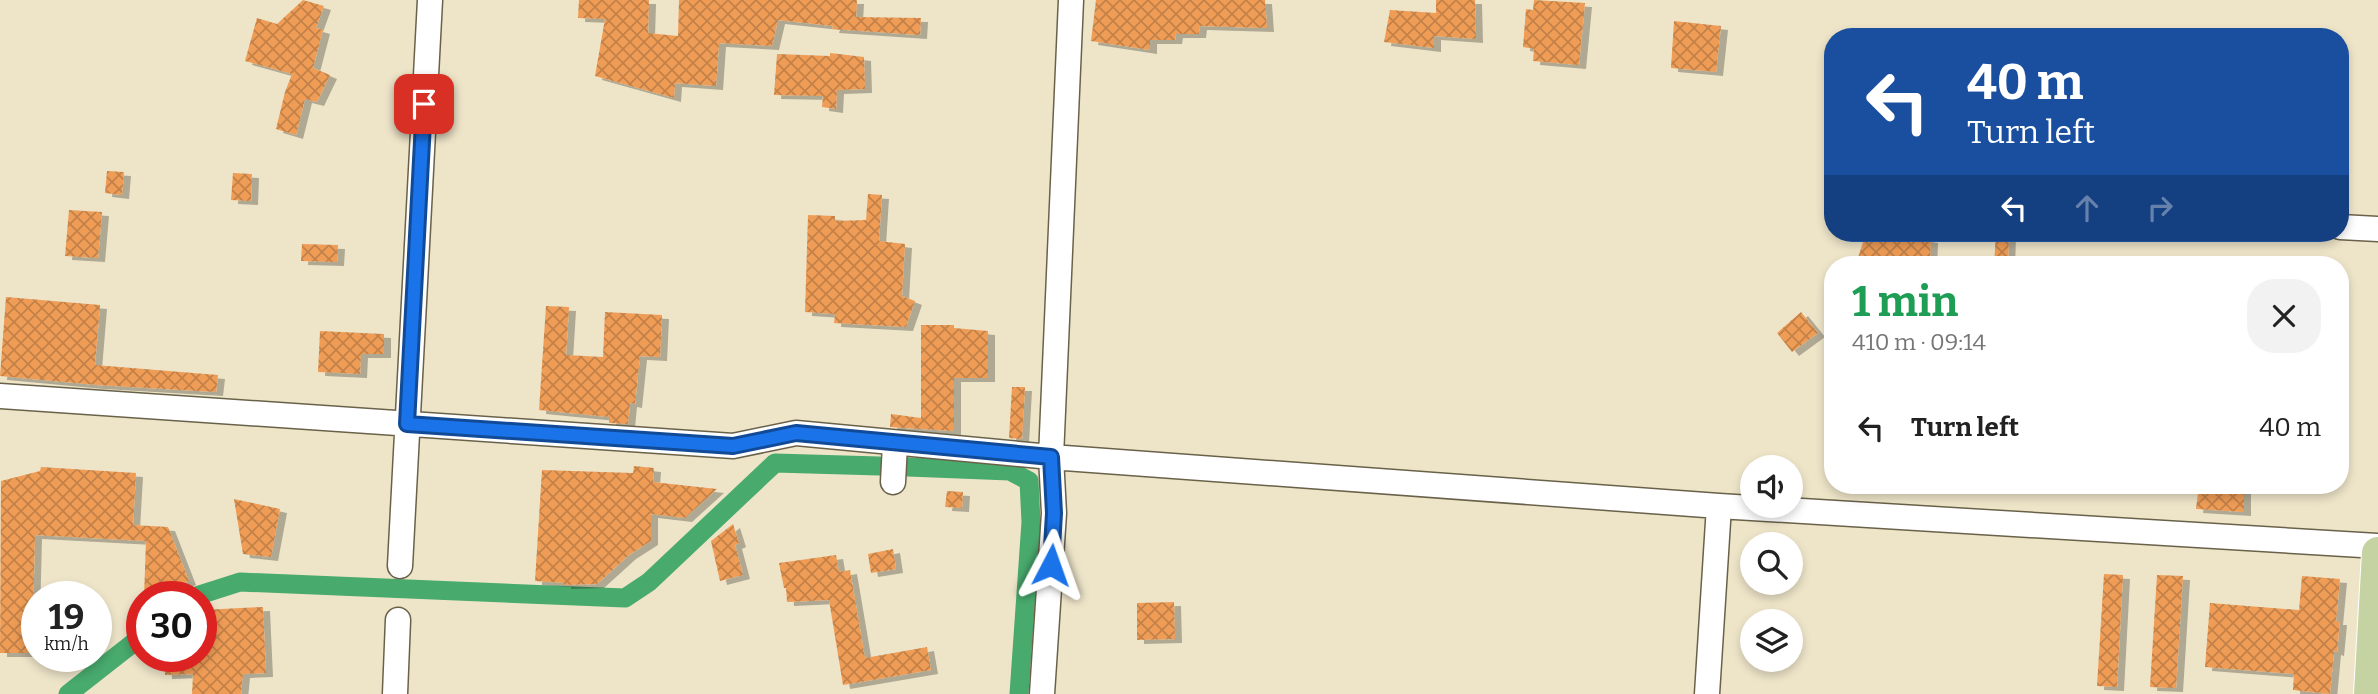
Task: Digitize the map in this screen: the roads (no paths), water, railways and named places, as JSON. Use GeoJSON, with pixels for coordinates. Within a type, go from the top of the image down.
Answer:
{"type":"FeatureCollection","features":[{"type":"Feature","properties":{"kind":"main road"},"geometry":{"type":"LineString","coordinates":[[2370,694],[2377,572]]}},
{"type":"Feature","properties":{"kind":"street"},"geometry":{"type":"LineString","coordinates":[[400,566],[430,0]]}},
{"type":"Feature","properties":{"kind":"street"},"geometry":{"type":"LineString","coordinates":[[1042,694],[1054,513],[1051,457],[1071,0]]}},
{"type":"Feature","properties":{"kind":"street"},"geometry":{"type":"LineString","coordinates":[[2349,227],[2378,229]]}},
{"type":"Feature","properties":{"kind":"street"},"geometry":{"type":"LineString","coordinates":[[0,396],[733,446],[796,433],[1051,457],[1719,506],[2378,546]]}},
{"type":"Feature","properties":{"kind":"street"},"geometry":{"type":"LineString","coordinates":[[893,482],[895,444]]}},
{"type":"Feature","properties":{"kind":"street"},"geometry":{"type":"LineString","coordinates":[[1707,694],[1719,506]]}},
{"type":"Feature","properties":{"kind":"street"},"geometry":{"type":"LineString","coordinates":[[395,694],[398,620]]}},
{"type":"Feature","properties":{"kind":"waterway"},"geometry":{"type":"LineString","coordinates":[[217,589],[240,582],[625,598],[649,582],[775,463],[879,466]]}},
{"type":"Feature","properties":{"kind":"waterway"},"geometry":{"type":"LineString","coordinates":[[908,467],[1010,471],[1029,481],[1031,522],[1019,694]]}},
{"type":"Feature","properties":{"kind":"waterway"},"geometry":{"type":"LineString","coordinates":[[68,694],[126,649]]}}]}
